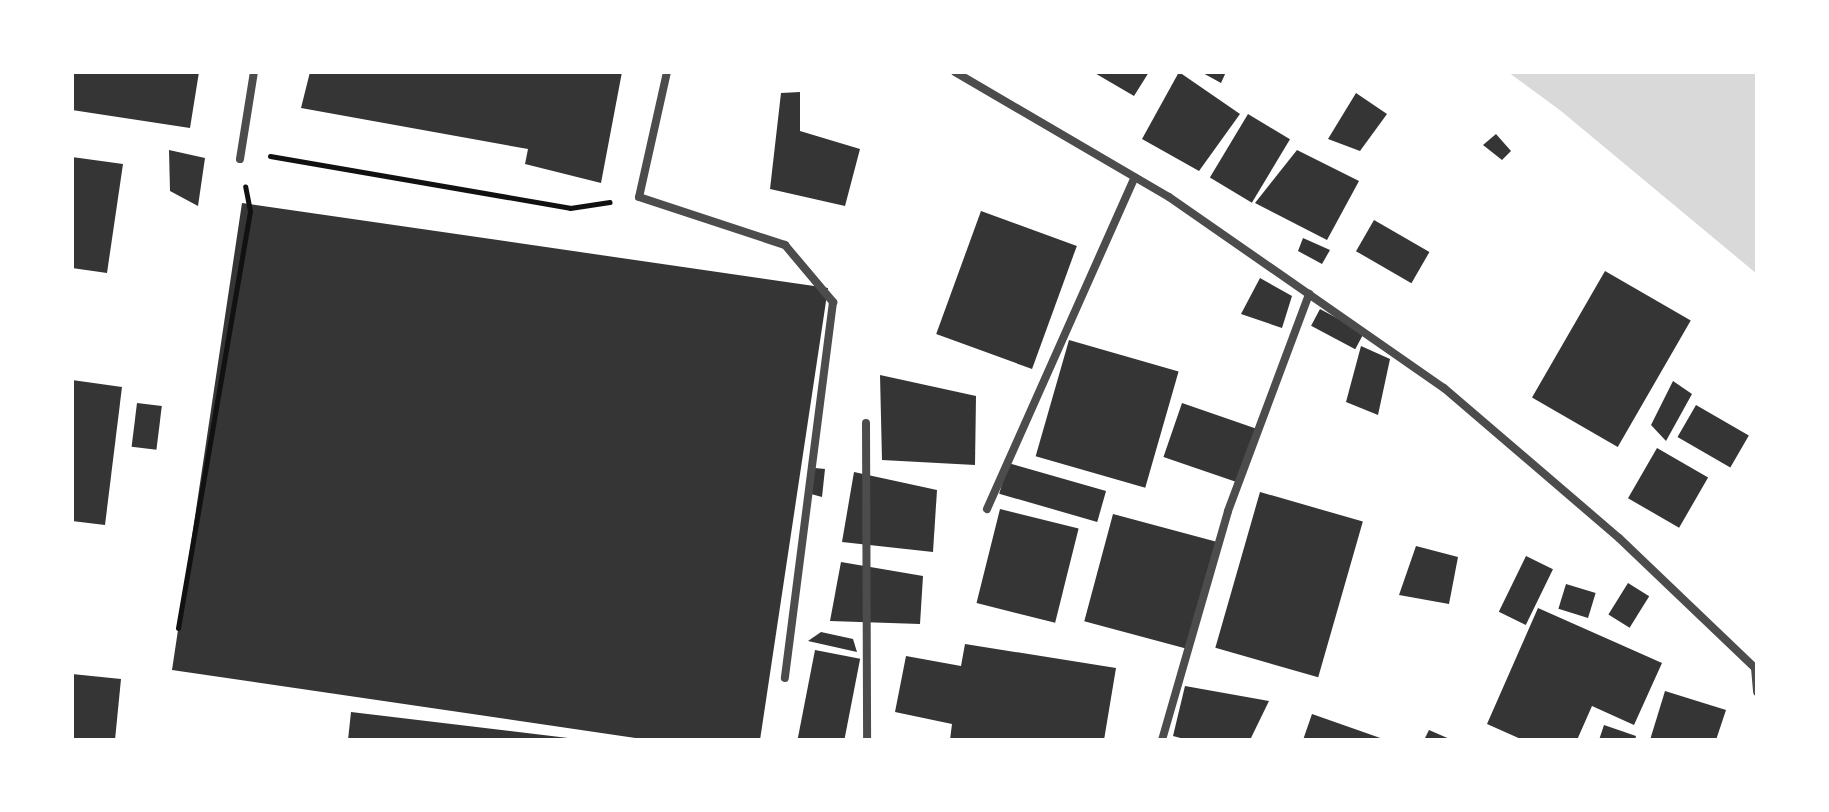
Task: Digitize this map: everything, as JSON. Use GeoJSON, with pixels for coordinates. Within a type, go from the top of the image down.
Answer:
{"type":"FeatureCollection","features":[{"type":"Feature","properties":{"kind":"street"},"geometry":{"type":"LineString","coordinates":[[240,159],[254,72]]}},
{"type":"Feature","properties":{"kind":"street"},"geometry":{"type":"LineString","coordinates":[[667,72],[639,197],[785,245],[833,302],[785,678]]}},
{"type":"Feature","properties":{"kind":"street"},"geometry":{"type":"LineString","coordinates":[[955,72],[1135,177],[1444,388],[1619,538],[1755,668],[1757,692]]}},
{"type":"Feature","properties":{"kind":"street"},"geometry":{"type":"LineString","coordinates":[[987,509],[1135,177]]}},
{"type":"Feature","properties":{"kind":"street"},"geometry":{"type":"LineString","coordinates":[[1162,740],[1228,511],[1309,294]]}},
{"type":"Feature","properties":{"kind":"street"},"geometry":{"type":"LineString","coordinates":[[866,423],[867,740]]}},
{"type":"Feature","properties":{"kind":"path"},"geometry":{"type":"LineString","coordinates":[[178,628],[250,211],[240,159],[285,155],[570,208],[639,197]]}},
{"type":"Feature","properties":{"kind":"shaded area"},"geometry":{"type":"Polygon","coordinates":[[[1508,72],[1757,72],[1757,274],[1561,111],[1508,72]]]}},
{"type":"Feature","properties":{"kind":"building"},"geometry":{"type":"Polygon","coordinates":[[[72,72],[199,72],[190,128],[72,110],[72,72]]]}},
{"type":"Feature","properties":{"kind":"building"},"geometry":{"type":"Polygon","coordinates":[[[310,72],[622,72],[601,183],[525,164],[528,149],[301,108],[310,72]]]}},
{"type":"Feature","properties":{"kind":"building"},"geometry":{"type":"Polygon","coordinates":[[[1093,72],[1149,72],[1134,96],[1093,72]]]}},
{"type":"Feature","properties":{"kind":"building"},"geometry":{"type":"Polygon","coordinates":[[[1179,72],[1240,114],[1199,171],[1142,139],[1179,72]]]}},
{"type":"Feature","properties":{"kind":"building"},"geometry":{"type":"Polygon","coordinates":[[[1201,72],[1226,72],[1221,83],[1201,72]]]}},
{"type":"Feature","properties":{"kind":"building"},"geometry":{"type":"Polygon","coordinates":[[[800,92],[800,131],[860,149],[845,206],[770,189],[781,93],[800,92]]]}},
{"type":"Feature","properties":{"kind":"building"},"geometry":{"type":"Polygon","coordinates":[[[1356,93],[1387,114],[1360,151],[1328,139],[1356,93]]]}},
{"type":"Feature","properties":{"kind":"building"},"geometry":{"type":"Polygon","coordinates":[[[1248,114],[1290,139],[1252,203],[1210,177],[1248,114]]]}},
{"type":"Feature","properties":{"kind":"building"},"geometry":{"type":"Polygon","coordinates":[[[1496,134],[1511,151],[1502,160],[1483,145],[1496,134]]]}},
{"type":"Feature","properties":{"kind":"building"},"geometry":{"type":"Polygon","coordinates":[[[169,150],[205,158],[198,206],[170,191],[169,150]]]}},
{"type":"Feature","properties":{"kind":"building"},"geometry":{"type":"Polygon","coordinates":[[[1297,150],[1359,181],[1327,240],[1255,203],[1297,150]]]}},
{"type":"Feature","properties":{"kind":"building"},"geometry":{"type":"Polygon","coordinates":[[[72,157],[123,164],[107,273],[72,268],[72,157]]]}},
{"type":"Feature","properties":{"kind":"building"},"geometry":{"type":"Polygon","coordinates":[[[242,203],[828,288],[760,740],[649,740],[172,670],[242,203]]]}},
{"type":"Feature","properties":{"kind":"building"},"geometry":{"type":"Polygon","coordinates":[[[981,211],[1077,246],[1032,369],[936,334],[981,211]]]}},
{"type":"Feature","properties":{"kind":"building"},"geometry":{"type":"Polygon","coordinates":[[[1374,220],[1429,252],[1411,283],[1356,251],[1374,220]]]}},
{"type":"Feature","properties":{"kind":"building"},"geometry":{"type":"Polygon","coordinates":[[[1303,238],[1330,250],[1322,264],[1298,251],[1303,238]]]}},
{"type":"Feature","properties":{"kind":"building"},"geometry":{"type":"Polygon","coordinates":[[[1605,271],[1691,321],[1618,447],[1532,397],[1605,271]]]}},
{"type":"Feature","properties":{"kind":"building"},"geometry":{"type":"Polygon","coordinates":[[[1260,278],[1292,296],[1282,328],[1241,314],[1260,278]]]}},
{"type":"Feature","properties":{"kind":"building"},"geometry":{"type":"Polygon","coordinates":[[[1320,309],[1364,332],[1355,349],[1311,326],[1320,309]]]}},
{"type":"Feature","properties":{"kind":"building"},"geometry":{"type":"Polygon","coordinates":[[[1069,340],[1179,371],[1145,488],[1036,456],[1069,340]]]}},
{"type":"Feature","properties":{"kind":"building"},"geometry":{"type":"Polygon","coordinates":[[[1361,346],[1390,359],[1378,415],[1346,402],[1361,346]]]}},
{"type":"Feature","properties":{"kind":"building"},"geometry":{"type":"Polygon","coordinates":[[[880,375],[976,396],[975,465],[882,460],[880,375]]]}},
{"type":"Feature","properties":{"kind":"building"},"geometry":{"type":"Polygon","coordinates":[[[72,380],[122,387],[105,525],[72,521],[72,380]]]}},
{"type":"Feature","properties":{"kind":"building"},"geometry":{"type":"Polygon","coordinates":[[[1673,381],[1692,394],[1666,441],[1651,425],[1673,381]]]}},
{"type":"Feature","properties":{"kind":"building"},"geometry":{"type":"Polygon","coordinates":[[[137,403],[162,406],[156,450],[132,447],[137,403]]]}},
{"type":"Feature","properties":{"kind":"building"},"geometry":{"type":"Polygon","coordinates":[[[1182,403],[1256,428],[1237,482],[1163,457],[1182,403]]]}},
{"type":"Feature","properties":{"kind":"building"},"geometry":{"type":"Polygon","coordinates":[[[1696,405],[1749,436],[1730,468],[1678,437],[1696,405]]]}},
{"type":"Feature","properties":{"kind":"building"},"geometry":{"type":"Polygon","coordinates":[[[1657,448],[1708,478],[1679,528],[1628,498],[1657,448]]]}},
{"type":"Feature","properties":{"kind":"building"},"geometry":{"type":"Polygon","coordinates":[[[1008,463],[1106,491],[1097,522],[999,494],[1008,463]]]}},
{"type":"Feature","properties":{"kind":"building"},"geometry":{"type":"Polygon","coordinates":[[[815,468],[825,469],[822,497],[811,494],[815,468]]]}},
{"type":"Feature","properties":{"kind":"building"},"geometry":{"type":"Polygon","coordinates":[[[854,472],[937,490],[933,552],[842,542],[854,472]]]}},
{"type":"Feature","properties":{"kind":"building"},"geometry":{"type":"Polygon","coordinates":[[[1260,492],[1363,521],[1318,677],[1215,648],[1260,492]]]}},
{"type":"Feature","properties":{"kind":"building"},"geometry":{"type":"Polygon","coordinates":[[[1000,509],[1079,529],[1055,623],[977,603],[1000,509]]]}},
{"type":"Feature","properties":{"kind":"building"},"geometry":{"type":"Polygon","coordinates":[[[1113,514],[1217,542],[1189,649],[1084,621],[1113,514]]]}},
{"type":"Feature","properties":{"kind":"building"},"geometry":{"type":"Polygon","coordinates":[[[1416,546],[1458,557],[1449,604],[1399,595],[1416,546]]]}},
{"type":"Feature","properties":{"kind":"building"},"geometry":{"type":"Polygon","coordinates":[[[1526,556],[1553,569],[1526,625],[1499,612],[1526,556]]]}},
{"type":"Feature","properties":{"kind":"building"},"geometry":{"type":"Polygon","coordinates":[[[841,562],[923,576],[920,624],[830,621],[841,562]]]}},
{"type":"Feature","properties":{"kind":"building"},"geometry":{"type":"Polygon","coordinates":[[[1628,583],[1649,596],[1630,628],[1608,614],[1628,583]]]}},
{"type":"Feature","properties":{"kind":"building"},"geometry":{"type":"Polygon","coordinates":[[[1566,584],[1596,593],[1588,618],[1558,609],[1566,584]]]}},
{"type":"Feature","properties":{"kind":"building"},"geometry":{"type":"Polygon","coordinates":[[[1538,608],[1662,663],[1634,725],[1592,706],[1577,740],[1523,740],[1487,724],[1538,608]]]}},
{"type":"Feature","properties":{"kind":"building"},"geometry":{"type":"Polygon","coordinates":[[[821,632],[853,639],[857,652],[808,641],[821,632]]]}},
{"type":"Feature","properties":{"kind":"building"},"geometry":{"type":"Polygon","coordinates":[[[965,644],[1116,668],[1104,740],[950,740],[952,724],[895,712],[906,656],[961,666],[965,644]]]}},
{"type":"Feature","properties":{"kind":"building"},"geometry":{"type":"Polygon","coordinates":[[[815,650],[860,659],[844,740],[798,740],[815,650]]]}},
{"type":"Feature","properties":{"kind":"building"},"geometry":{"type":"Polygon","coordinates":[[[72,674],[121,679],[115,740],[72,740],[72,674]]]}},
{"type":"Feature","properties":{"kind":"building"},"geometry":{"type":"Polygon","coordinates":[[[1185,686],[1269,701],[1250,740],[1188,740],[1173,736],[1185,686]]]}},
{"type":"Feature","properties":{"kind":"building"},"geometry":{"type":"Polygon","coordinates":[[[1665,691],[1726,710],[1716,740],[1650,740],[1665,691]]]}},
{"type":"Feature","properties":{"kind":"building"},"geometry":{"type":"Polygon","coordinates":[[[351,712],[568,738],[568,740],[348,740],[351,712]]]}},
{"type":"Feature","properties":{"kind":"building"},"geometry":{"type":"Polygon","coordinates":[[[1312,714],[1386,740],[1303,740],[1312,714]]]}},
{"type":"Feature","properties":{"kind":"building"},"geometry":{"type":"Polygon","coordinates":[[[1604,725],[1636,736],[1635,740],[1599,740],[1604,725]]]}},
{"type":"Feature","properties":{"kind":"building"},"geometry":{"type":"Polygon","coordinates":[[[1429,730],[1452,740],[1424,740],[1429,730]]]}}]}
